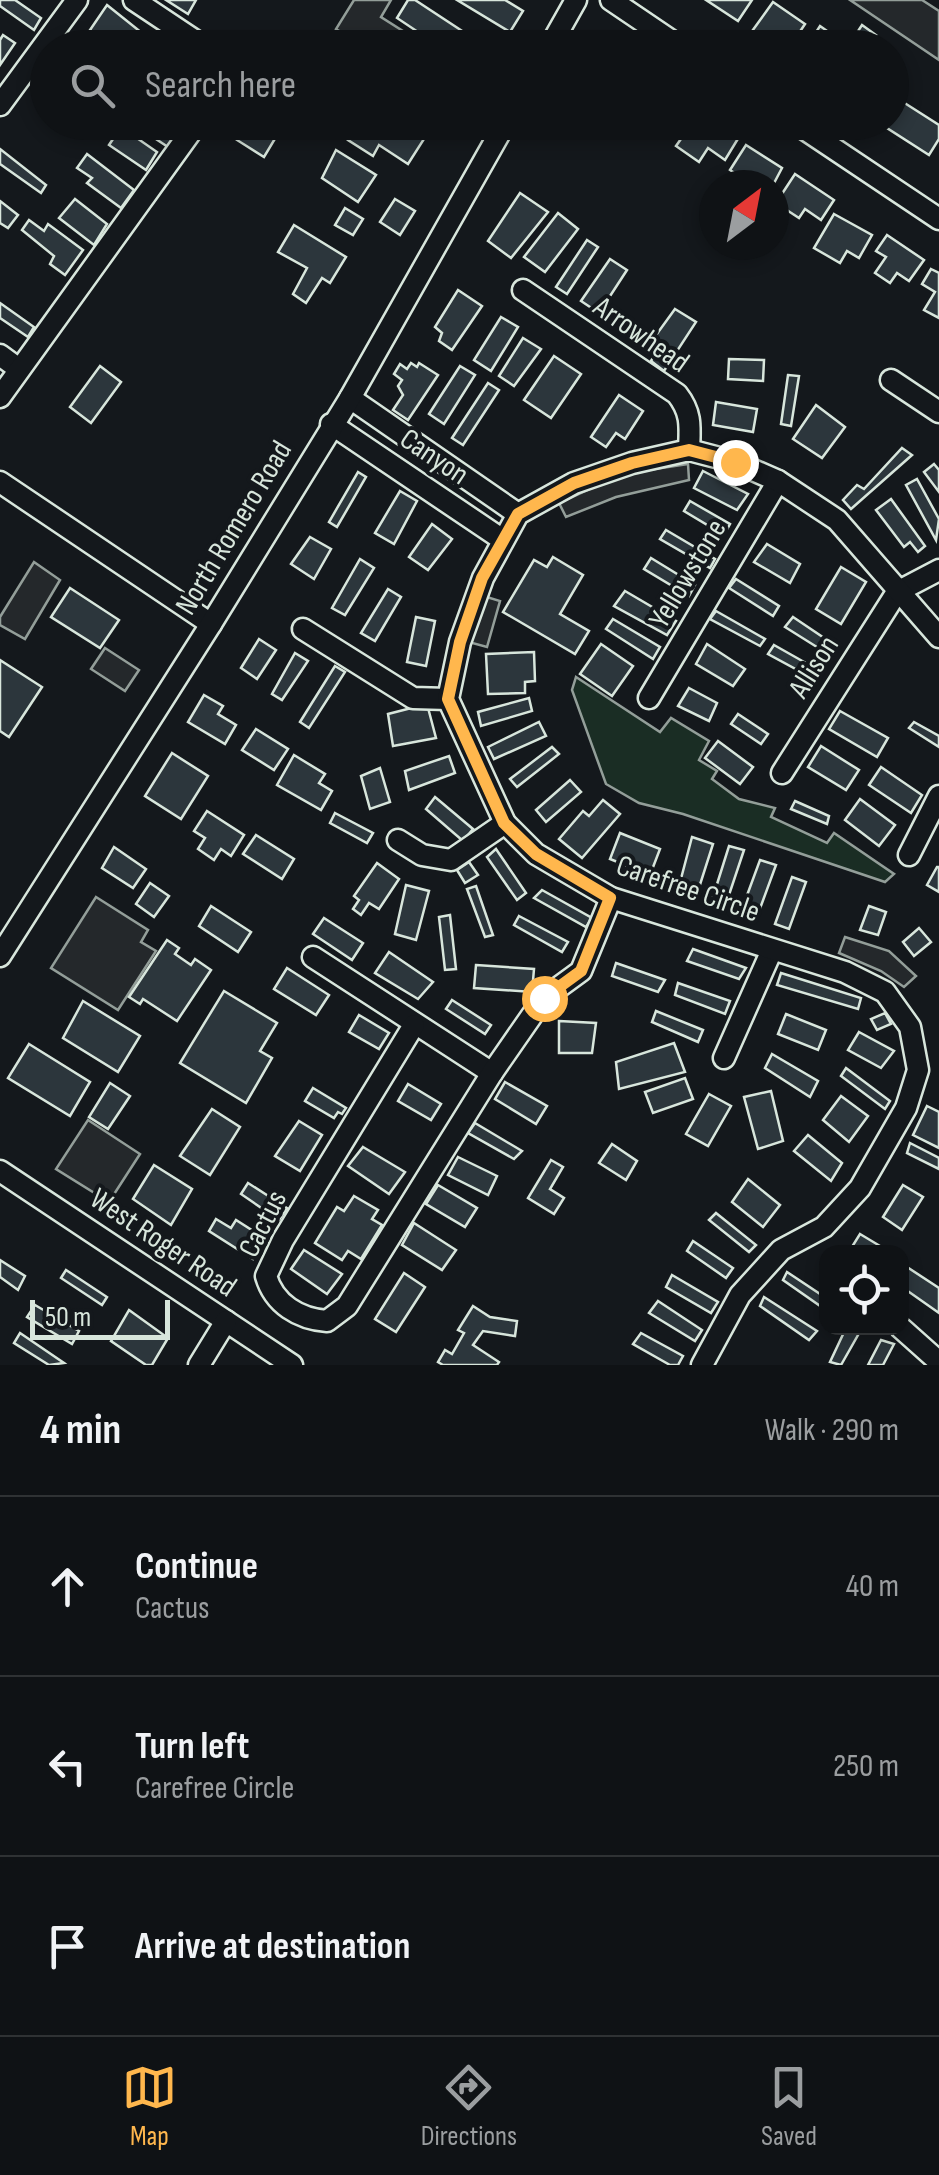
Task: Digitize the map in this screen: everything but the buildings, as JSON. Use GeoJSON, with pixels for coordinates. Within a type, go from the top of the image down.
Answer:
{"type":"FeatureCollection","features":[{"type":"Feature","properties":{"kind":"street"},"geometry":{"type":"LineString","coordinates":[[55,30],[77,0]]}},
{"type":"Feature","properties":{"kind":"street"},"geometry":{"type":"LineString","coordinates":[[134,0],[179,30]]}},
{"type":"Feature","properties":{"kind":"street"},"geometry":{"type":"LineString","coordinates":[[559,30],[576,0]]}},
{"type":"Feature","properties":{"kind":"street"},"geometry":{"type":"LineString","coordinates":[[611,0],[655,30]]}},
{"type":"Feature","properties":{"kind":"street"},"geometry":{"type":"LineString","coordinates":[[0,106],[30,65]]}},
{"type":"Feature","properties":{"kind":"street"},"geometry":{"type":"LineString","coordinates":[[0,397],[185,140]]}},
{"type":"Feature","properties":{"kind":"street","name":"North Romero Road"},"geometry":{"type":"LineString","coordinates":[[0,956],[350,398],[496,140]]}},
{"type":"Feature","properties":{"kind":"street"},"geometry":{"type":"LineString","coordinates":[[821,140],[939,219]]}},
{"type":"Feature","properties":{"kind":"street","name":"Arrowhead"},"geometry":{"type":"LineString","coordinates":[[523,290],[677,394],[691,419],[689,450]]}},
{"type":"Feature","properties":{"kind":"street"},"geometry":{"type":"LineString","coordinates":[[0,355],[20,369]]}},
{"type":"Feature","properties":{"kind":"street"},"geometry":{"type":"LineString","coordinates":[[891,380],[939,412]]}},
{"type":"Feature","properties":{"kind":"street","name":"Canyon"},"geometry":{"type":"LineString","coordinates":[[350,398],[518,514]]}},
{"type":"Feature","properties":{"kind":"street","name":"Canyon"},"geometry":{"type":"LineString","coordinates":[[331,424],[504,540]]}},
{"type":"Feature","properties":{"kind":"street"},"geometry":{"type":"LineString","coordinates":[[303,629],[413,698],[448,699],[460,642],[482,578],[518,514],[574,483],[632,463],[689,450],[735,462],[778,481],[837,520],[939,637]]}},
{"type":"Feature","properties":{"kind":"street","name":"Yellowstone"},"geometry":{"type":"LineString","coordinates":[[649,698],[778,481]]}},
{"type":"Feature","properties":{"kind":"street"},"geometry":{"type":"LineString","coordinates":[[0,482],[211,624]]}},
{"type":"Feature","properties":{"kind":"street"},"geometry":{"type":"LineString","coordinates":[[897,592],[939,570]]}},
{"type":"Feature","properties":{"kind":"street","name":"Allison"},"geometry":{"type":"LineString","coordinates":[[782,773],[897,592]]}},
{"type":"Feature","properties":{"kind":"street","name":"Carefree Circle"},"geometry":{"type":"LineString","coordinates":[[448,699],[504,823],[536,854],[610,898],[845,972],[885,992],[910,1027],[918,1070],[906,1108],[860,1188],[824,1228],[781,1250],[740,1295],[702,1365]]}},
{"type":"Feature","properties":{"kind":"street"},"geometry":{"type":"LineString","coordinates":[[910,854],[939,796]]}},
{"type":"Feature","properties":{"kind":"street"},"geometry":{"type":"LineString","coordinates":[[398,840],[422,855],[451,860],[504,823]]}},
{"type":"Feature","properties":{"kind":"street","name":"Cactus"},"geometry":{"type":"LineString","coordinates":[[414,1025],[283,1240],[266,1276],[270,1290],[280,1302],[309,1320],[327,1322],[347,1306],[492,1073],[544,998],[581,971],[610,898]]}},
{"type":"Feature","properties":{"kind":"street"},"geometry":{"type":"LineString","coordinates":[[724,1058],[772,950]]}},
{"type":"Feature","properties":{"kind":"street"},"geometry":{"type":"LineString","coordinates":[[313,957],[492,1073]]}},
{"type":"Feature","properties":{"kind":"street","name":"West Roger Road"},"geometry":{"type":"LineString","coordinates":[[0,1171],[292,1365]]}},
{"type":"Feature","properties":{"kind":"street"},"geometry":{"type":"LineString","coordinates":[[199,1365],[226,1321]]}},
{"type":"Feature","properties":{"kind":"street"},"geometry":{"type":"LineString","coordinates":[[909,1335],[938,1362]]}},
{"type":"Feature","properties":{"kind":"green space"},"geometry":{"type":"Polygon","coordinates":[[[576,677],[660,732],[671,718],[709,741],[699,760],[717,771],[712,779],[739,799],[775,808],[771,817],[827,843],[834,833],[894,874],[885,882],[639,803],[606,784],[572,690],[576,677]]]}},
{"type":"Feature","properties":{"kind":"shaded area"},"geometry":{"type":"Polygon","coordinates":[[[354,0],[391,0],[381,17],[401,30],[338,30],[354,0]]]}},
{"type":"Feature","properties":{"kind":"shaded area"},"geometry":{"type":"Polygon","coordinates":[[[850,0],[922,0],[939,11],[939,60],[909,40],[909,30],[894,30],[850,0]]]}},
{"type":"Feature","properties":{"kind":"shaded area"},"geometry":{"type":"Polygon","coordinates":[[[688,464],[689,480],[616,497],[566,517],[559,503],[622,474],[688,464]]]}},
{"type":"Feature","properties":{"kind":"shaded area"},"geometry":{"type":"Polygon","coordinates":[[[34,562],[60,580],[25,639],[0,625],[0,617],[34,562]]]}},
{"type":"Feature","properties":{"kind":"shaded area"},"geometry":{"type":"Polygon","coordinates":[[[477,594],[500,601],[487,647],[461,640],[477,594]]]}},
{"type":"Feature","properties":{"kind":"shaded area"},"geometry":{"type":"Polygon","coordinates":[[[105,648],[139,670],[125,691],[91,669],[105,648]]]}},
{"type":"Feature","properties":{"kind":"shaded area"},"geometry":{"type":"Polygon","coordinates":[[[96,897],[148,930],[141,942],[156,951],[118,1010],[51,968],[96,897]]]}},
{"type":"Feature","properties":{"kind":"shaded area"},"geometry":{"type":"Polygon","coordinates":[[[845,937],[889,951],[916,976],[904,987],[881,971],[839,953],[845,937]]]}},
{"type":"Feature","properties":{"kind":"shaded area"},"geometry":{"type":"Polygon","coordinates":[[[88,1120],[140,1154],[109,1202],[56,1169],[88,1120]]]}},
{"type":"Feature","properties":{"kind":"route"},"geometry":{"type":"LineString","coordinates":[[544,998],[581,971],[610,898],[536,854],[504,823],[448,699],[460,642],[482,578],[518,514],[574,483],[632,463],[689,450],[735,462]]}}]}
